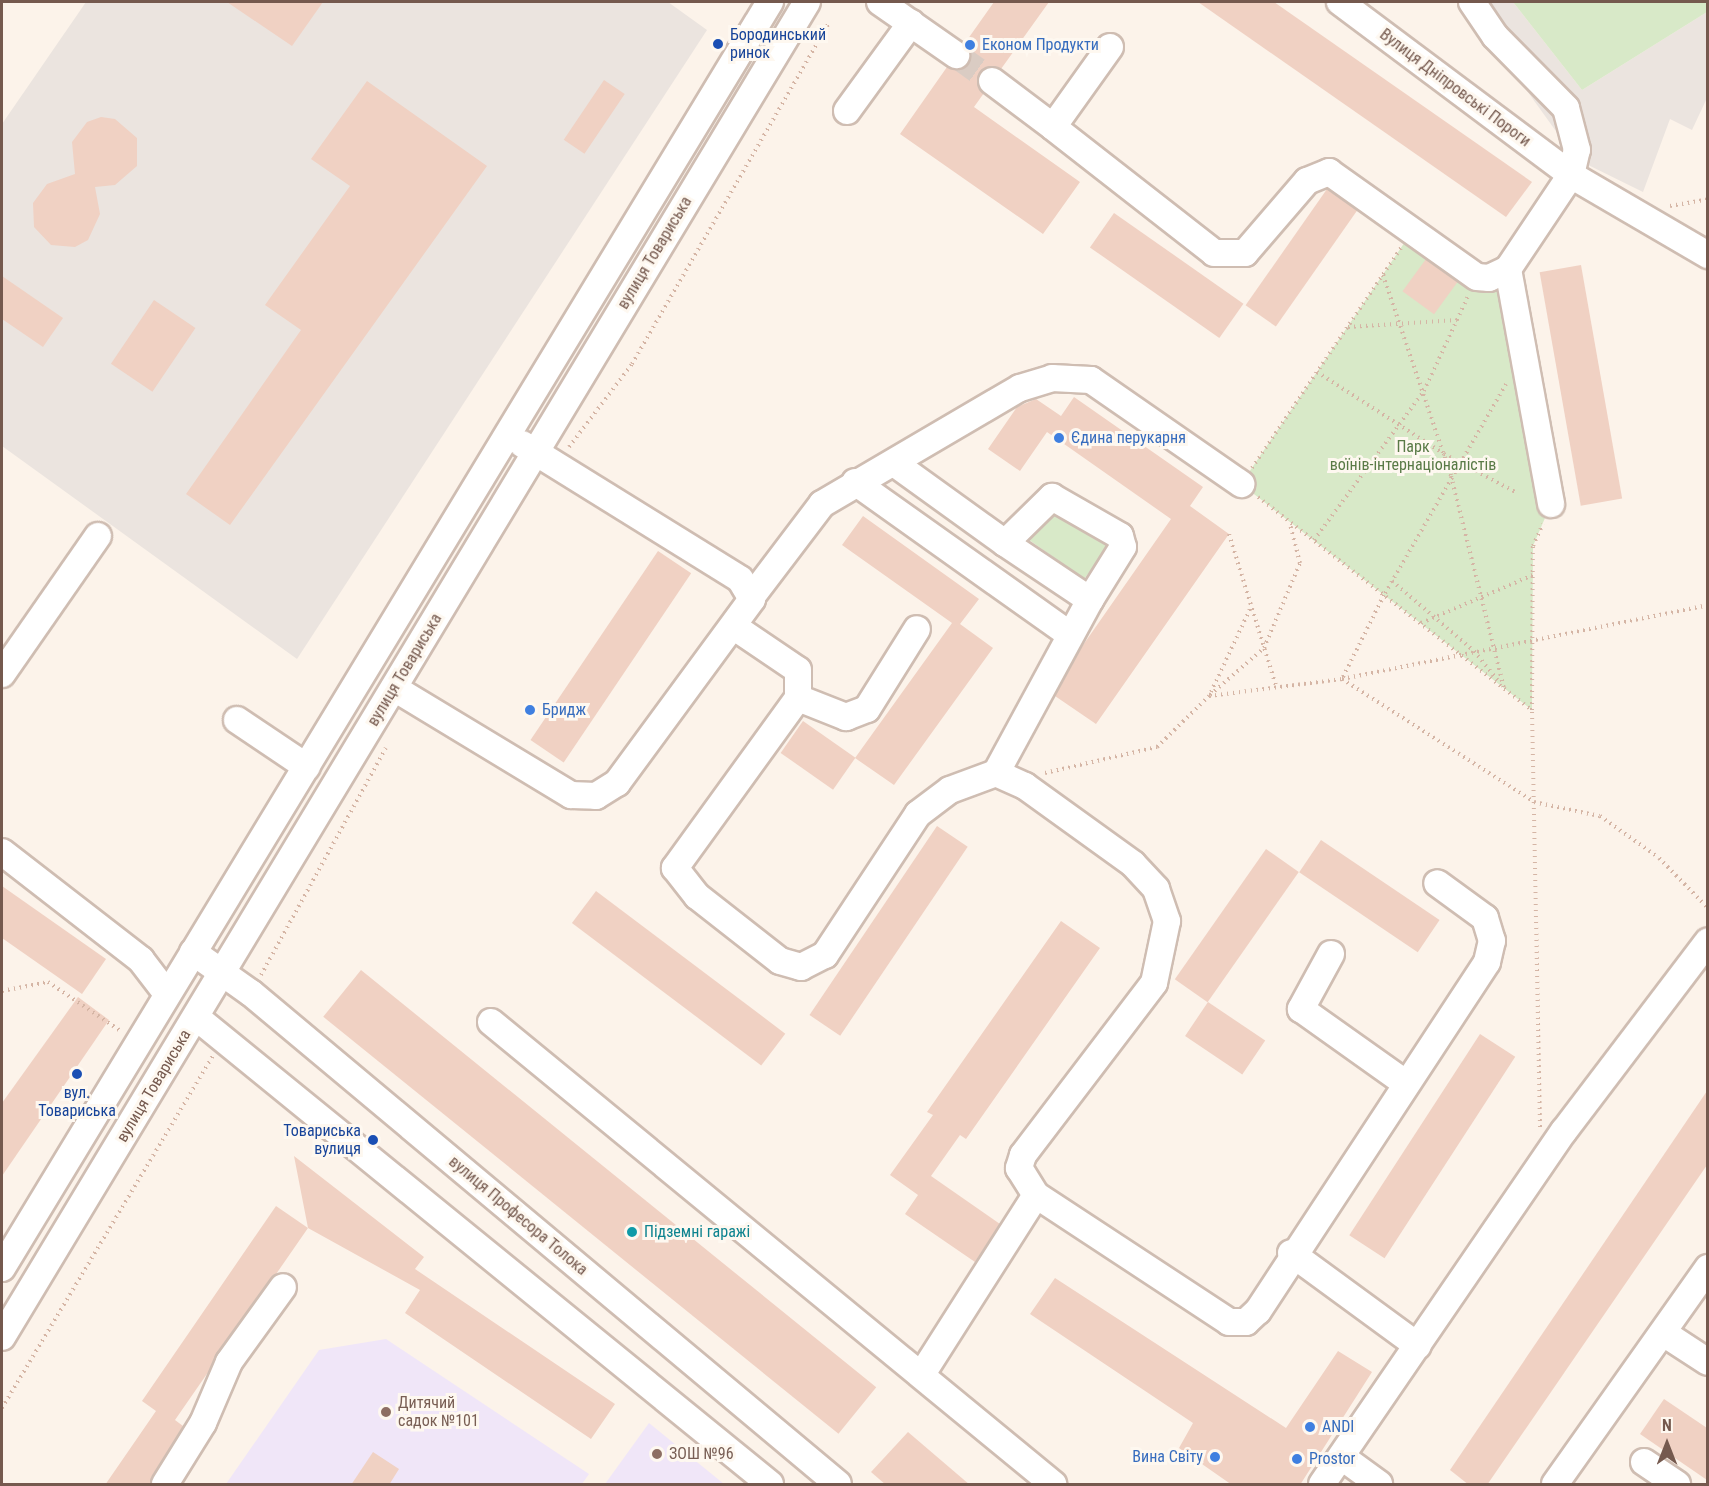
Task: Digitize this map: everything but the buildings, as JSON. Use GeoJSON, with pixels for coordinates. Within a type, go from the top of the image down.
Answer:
{"type":"FeatureCollection","features":[{"type":"Feature","properties":{"kind":"street","name":"вулиця Товариська"},"geometry":{"type":"LineString","coordinates":[[2,1268],[770,2]]}},
{"type":"Feature","properties":{"kind":"street","name":"вулиця Товариська"},"geometry":{"type":"LineString","coordinates":[[2,1337],[807,2]]}},
{"type":"Feature","properties":{"kind":"street"},"geometry":{"type":"LineString","coordinates":[[880,2],[956,55]]}},
{"type":"Feature","properties":{"kind":"street","name":"Вулиця Дніпровські Пороги"},"geometry":{"type":"LineString","coordinates":[[1340,2],[1571,175]]}},
{"type":"Feature","properties":{"kind":"street"},"geometry":{"type":"LineString","coordinates":[[992,81],[1220,257],[1245,253],[1307,180],[1321,172],[1339,176],[1477,277],[1498,276],[1508,269],[1571,175],[1577,150],[1566,108],[1495,36],[1472,2]]}},
{"type":"Feature","properties":{"kind":"street"},"geometry":{"type":"LineString","coordinates":[[847,111],[911,23]]}},
{"type":"Feature","properties":{"kind":"street"},"geometry":{"type":"LineString","coordinates":[[1053,127],[1110,47]]}},
{"type":"Feature","properties":{"kind":"street"},"geometry":{"type":"LineString","coordinates":[[1571,175],[1707,255]]}},
{"type":"Feature","properties":{"kind":"street"},"geometry":{"type":"LineString","coordinates":[[1508,269],[1551,504]]}},
{"type":"Feature","properties":{"kind":"street"},"geometry":{"type":"LineString","coordinates":[[394,688],[571,795],[586,798],[617,783],[822,504],[855,482],[894,463],[1020,388],[1078,377],[1091,380],[1241,484]]}},
{"type":"Feature","properties":{"kind":"street"},"geometry":{"type":"LineString","coordinates":[[506,434],[740,579],[753,595]]}},
{"type":"Feature","properties":{"kind":"street"},"geometry":{"type":"LineString","coordinates":[[894,463],[1005,543],[1090,600]]}},
{"type":"Feature","properties":{"kind":"street"},"geometry":{"type":"LineString","coordinates":[[855,482],[1070,634]]}},
{"type":"Feature","properties":{"kind":"street"},"geometry":{"type":"LineString","coordinates":[[733,626],[798,670],[798,698],[683,850],[675,868],[697,896],[790,966],[825,955],[932,799],[1005,776],[1070,634],[1122,553],[1120,536],[1052,497],[1005,543]]}},
{"type":"Feature","properties":{"kind":"street"},"geometry":{"type":"LineString","coordinates":[[2,674],[98,536]]}},
{"type":"Feature","properties":{"kind":"street"},"geometry":{"type":"LineString","coordinates":[[798,698],[846,717],[867,709],[917,629]]}},
{"type":"Feature","properties":{"kind":"street"},"geometry":{"type":"LineString","coordinates":[[384,637],[414,655]]}},
{"type":"Feature","properties":{"kind":"street"},"geometry":{"type":"LineString","coordinates":[[237,720],[307,767]]}},
{"type":"Feature","properties":{"kind":"street"},"geometry":{"type":"LineString","coordinates":[[1005,776],[1133,864],[1156,889],[1167,921],[1160,966],[1145,998],[1023,1155],[1021,1176],[1036,1195],[1172,1288],[1236,1324],[1258,1311],[1291,1253],[1487,962],[1492,941],[1485,918],[1437,883]]}},
{"type":"Feature","properties":{"kind":"street"},"geometry":{"type":"LineString","coordinates":[[2,852],[141,960],[167,994]]}},
{"type":"Feature","properties":{"kind":"street"},"geometry":{"type":"LineString","coordinates":[[1328,1482],[1342,1457],[1541,1164],[1707,941]]}},
{"type":"Feature","properties":{"kind":"street","name":"вулиця Професора Толока"},"geometry":{"type":"LineString","coordinates":[[193,952],[224,972],[838,1485]]}},
{"type":"Feature","properties":{"kind":"street"},"geometry":{"type":"LineString","coordinates":[[1331,954],[1301,1009],[1405,1083]]}},
{"type":"Feature","properties":{"kind":"street"},"geometry":{"type":"LineString","coordinates":[[196,1017],[771,1485]]}},
{"type":"Feature","properties":{"kind":"street"},"geometry":{"type":"LineString","coordinates":[[491,1022],[922,1374],[1053,1485]]}},
{"type":"Feature","properties":{"kind":"street"},"geometry":{"type":"LineString","coordinates":[[922,1374],[1036,1195]]}},
{"type":"Feature","properties":{"kind":"street"},"geometry":{"type":"LineString","coordinates":[[1291,1253],[1418,1346]]}},
{"type":"Feature","properties":{"kind":"street"},"geometry":{"type":"LineString","coordinates":[[1555,1485],[1665,1334],[1707,1268]]}},
{"type":"Feature","properties":{"kind":"street"},"geometry":{"type":"LineString","coordinates":[[165,1485],[203,1424],[229,1362],[283,1287]]}},
{"type":"Feature","properties":{"kind":"street"},"geometry":{"type":"LineString","coordinates":[[1665,1334],[1707,1362]]}},
{"type":"Feature","properties":{"kind":"street"},"geometry":{"type":"LineString","coordinates":[[1342,1457],[1379,1485]]}},
{"type":"Feature","properties":{"kind":"street"},"geometry":{"type":"LineString","coordinates":[[1644,1462],[1677,1485]]}},
{"type":"Feature","properties":{"kind":"path"},"geometry":{"type":"LineString","coordinates":[[1413,230],[1241,484],[1532,710]]}},
{"type":"Feature","properties":{"kind":"path"},"geometry":{"type":"LineString","coordinates":[[1383,275],[1451,476],[1483,596],[1504,688]]}},
{"type":"Feature","properties":{"kind":"path"},"geometry":{"type":"LineString","coordinates":[[1314,540],[1396,423],[1424,391],[1477,277]]}},
{"type":"Feature","properties":{"kind":"path"},"geometry":{"type":"LineString","coordinates":[[1347,327],[1401,327],[1457,320]]}},
{"type":"Feature","properties":{"kind":"path"},"geometry":{"type":"LineString","coordinates":[[1342,679],[1392,580],[1459,462],[1524,355]]}},
{"type":"Feature","properties":{"kind":"path"},"geometry":{"type":"LineString","coordinates":[[1317,372],[1444,454],[1517,493]]}},
{"type":"Feature","properties":{"kind":"path"},"geometry":{"type":"LineString","coordinates":[[1541,1164],[1532,710],[1533,546],[1551,504]]}},
{"type":"Feature","properties":{"kind":"path"},"geometry":{"type":"LineString","coordinates":[[1005,776],[1157,747],[1209,696],[1264,648],[1300,563],[1298,540],[1288,520]]}},
{"type":"Feature","properties":{"kind":"path"},"geometry":{"type":"LineString","coordinates":[[1229,534],[1275,686]]}},
{"type":"Feature","properties":{"kind":"path"},"geometry":{"type":"LineString","coordinates":[[1421,623],[1533,575]]}},
{"type":"Feature","properties":{"kind":"path"},"geometry":{"type":"LineString","coordinates":[[1392,580],[1431,619],[1473,651],[1504,688]]}},
{"type":"Feature","properties":{"kind":"path"},"geometry":{"type":"LineString","coordinates":[[1209,696],[1342,679],[1533,638],[1707,605]]}},
{"type":"Feature","properties":{"kind":"path"},"geometry":{"type":"LineString","coordinates":[[1209,696],[1251,607]]}},
{"type":"Feature","properties":{"kind":"path"},"geometry":{"type":"LineString","coordinates":[[1342,679],[1534,802],[1600,816],[1659,858],[1707,908]]}},
{"type":"Feature","properties":{"kind":"path"},"geometry":{"type":"LineString","coordinates":[[2,991],[48,982],[138,1042]]}},
{"type":"Feature","properties":{"kind":"shaded area"},"geometry":{"type":"Polygon","coordinates":[[[86,2],[668,2],[707,30],[297,659],[2,446],[2,124],[86,2]]]}},
{"type":"Feature","properties":{"kind":"shaded area"},"geometry":{"type":"Polygon","coordinates":[[[1463,2],[1513,2],[1582,90],[1707,12],[1707,98],[1692,130],[1670,119],[1643,192],[1576,159],[1463,2]]]}},
{"type":"Feature","properties":{"kind":"shaded area","name":"Дитячий садок №101"},"geometry":{"type":"Polygon","coordinates":[[[386,1339],[589,1474],[582,1484],[226,1484],[319,1350],[386,1339]]]}},
{"type":"Feature","properties":{"kind":"shaded area","name":"ЗОШ №96"},"geometry":{"type":"Polygon","coordinates":[[[649,1423],[724,1484],[605,1484],[649,1423]]]}},
{"type":"Feature","properties":{"kind":"green space"},"geometry":{"type":"Polygon","coordinates":[[[1513,2],[1707,2],[1707,12],[1582,90],[1513,2]]]}},
{"type":"Feature","properties":{"kind":"green space","name":"Парк воїнів-інтернаціоналістів"},"geometry":{"type":"Polygon","coordinates":[[[1413,230],[1498,276],[1551,504],[1533,546],[1532,710],[1241,484],[1413,230]]]}},
{"type":"Feature","properties":{"kind":"green space"},"geometry":{"type":"Polygon","coordinates":[[[1054,510],[1111,544],[1084,579],[1025,537],[1054,510]]]}},
{"type":"Feature","properties":{"kind":"tunnel"},"geometry":{"type":"LineString","coordinates":[[956,55],[992,81]]}},
{"type":"Feature","properties":{"kind":"place","name":"Бородинський ринок"},"geometry":{"type":"Point","coordinates":[718,44]}},
{"type":"Feature","properties":{"kind":"place","name":"Економ Продукти"},"geometry":{"type":"Point","coordinates":[970,45]}},
{"type":"Feature","properties":{"kind":"place","name":"Єдина перукарня"},"geometry":{"type":"Point","coordinates":[1059,438]}},
{"type":"Feature","properties":{"kind":"place","name":"Бридж"},"geometry":{"type":"Point","coordinates":[530,710]}},
{"type":"Feature","properties":{"kind":"place","name":"вул. Товариська"},"geometry":{"type":"Point","coordinates":[77,1074]}},
{"type":"Feature","properties":{"kind":"place","name":"Товариська вулиця"},"geometry":{"type":"Point","coordinates":[373,1140]}},
{"type":"Feature","properties":{"kind":"place","name":"Підземні гаражі"},"geometry":{"type":"Point","coordinates":[632,1232]}},
{"type":"Feature","properties":{"kind":"place","name":"Дитячий садок №101"},"geometry":{"type":"Point","coordinates":[386,1412]}},
{"type":"Feature","properties":{"kind":"place","name":"ANDI"},"geometry":{"type":"Point","coordinates":[1310,1427]}},
{"type":"Feature","properties":{"kind":"place","name":"ЗОШ №96"},"geometry":{"type":"Point","coordinates":[657,1454]}},
{"type":"Feature","properties":{"kind":"place","name":"Вина Світу"},"geometry":{"type":"Point","coordinates":[1215,1457]}},
{"type":"Feature","properties":{"kind":"place","name":"Prostor"},"geometry":{"type":"Point","coordinates":[1297,1459]}}]}
